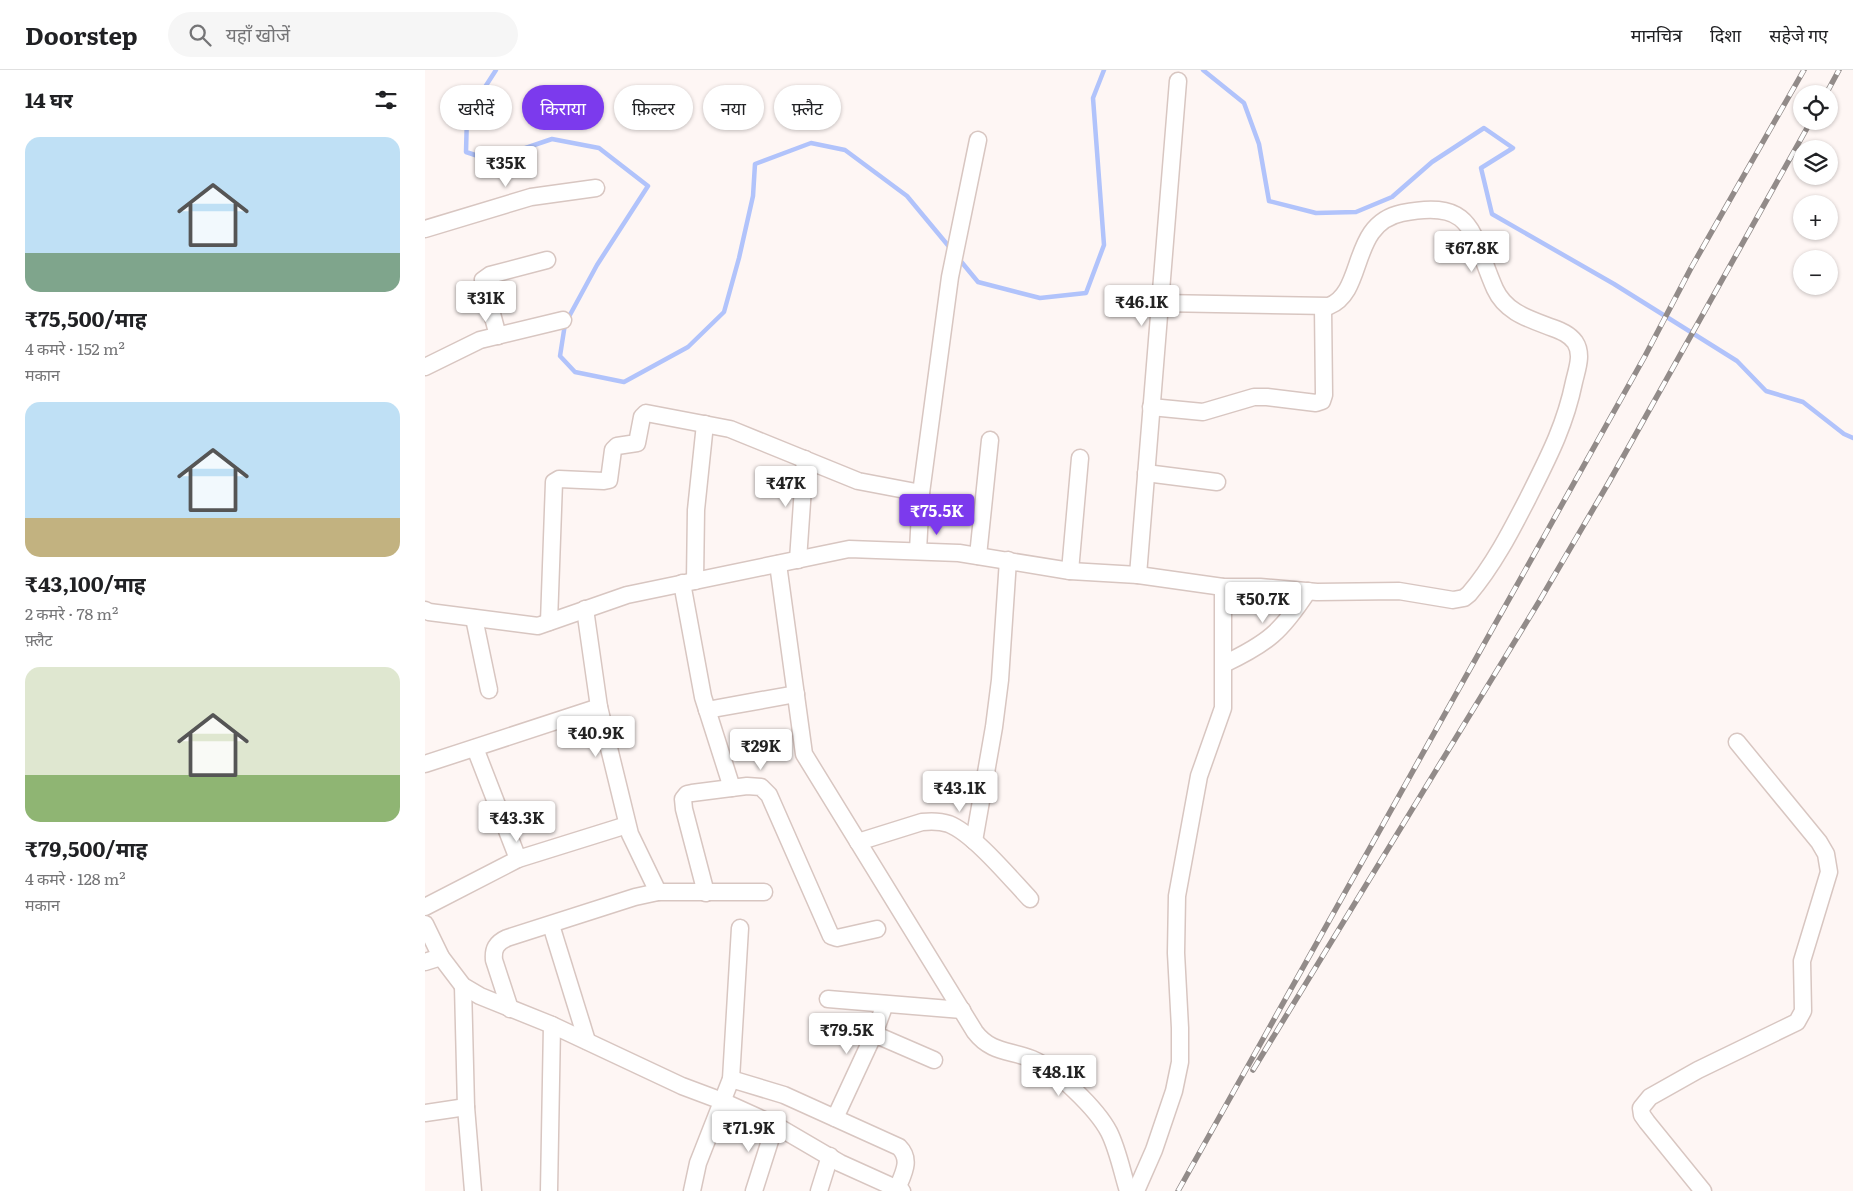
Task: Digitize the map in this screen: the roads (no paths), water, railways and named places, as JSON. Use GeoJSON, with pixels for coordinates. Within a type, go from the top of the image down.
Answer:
{"type":"FeatureCollection","features":[{"type":"Feature","properties":{"kind":"street"},"geometry":{"type":"LineString","coordinates":[[1137,575],[1178,81]]}},
{"type":"Feature","properties":{"kind":"street"},"geometry":{"type":"LineString","coordinates":[[917,551],[921,493],[950,277],[978,140]]}},
{"type":"Feature","properties":{"kind":"street"},"geometry":{"type":"LineString","coordinates":[[425,230],[531,197],[596,188]]}},
{"type":"Feature","properties":{"kind":"street"},"geometry":{"type":"LineString","coordinates":[[425,610],[538,626],[627,595],[849,550],[959,553],[1070,571],[1137,575],[1223,587],[1259,587],[1356,593],[1399,591],[1453,600],[1464,598],[1469,594],[1490,565],[1517,520],[1557,441],[1571,399],[1579,358],[1576,343],[1564,332],[1523,316],[1505,303],[1495,289],[1467,224],[1457,215],[1439,210],[1403,213],[1389,217],[1376,225],[1347,289],[1334,304],[1323,307],[1160,303]]}},
{"type":"Feature","properties":{"kind":"street"},"geometry":{"type":"LineString","coordinates":[[498,336],[483,280],[490,275],[547,260]]}},
{"type":"Feature","properties":{"kind":"street"},"geometry":{"type":"LineString","coordinates":[[1151,407],[1203,412],[1261,397],[1312,403],[1322,401],[1324,395],[1323,307]]}},
{"type":"Feature","properties":{"kind":"street"},"geometry":{"type":"LineString","coordinates":[[425,367],[461,348],[498,336],[563,320]]}},
{"type":"Feature","properties":{"kind":"street"},"geometry":{"type":"LineString","coordinates":[[549,622],[553,486],[556,480],[604,482],[609,480],[613,450],[617,446],[637,443],[642,417],[646,413],[730,429],[858,481],[921,493]]}},
{"type":"Feature","properties":{"kind":"street"},"geometry":{"type":"LineString","coordinates":[[705,424],[689,582],[703,697],[732,788]]}},
{"type":"Feature","properties":{"kind":"street"},"geometry":{"type":"LineString","coordinates":[[978,556],[990,440]]}},
{"type":"Feature","properties":{"kind":"street"},"geometry":{"type":"LineString","coordinates":[[1070,571],[1080,458]]}},
{"type":"Feature","properties":{"kind":"street"},"geometry":{"type":"LineString","coordinates":[[798,560],[805,459]]}},
{"type":"Feature","properties":{"kind":"street"},"geometry":{"type":"LineString","coordinates":[[1146,473],[1217,482]]}},
{"type":"Feature","properties":{"kind":"street"},"geometry":{"type":"LineString","coordinates":[[974,841],[996,718],[1006,607],[1008,560]]}},
{"type":"Feature","properties":{"kind":"street"},"geometry":{"type":"LineString","coordinates":[[778,564],[804,754],[980,1039],[988,1046],[1044,1064],[1069,1085],[1100,1119],[1109,1132],[1128,1191]]}},
{"type":"Feature","properties":{"kind":"street"},"geometry":{"type":"LineString","coordinates":[[1136,1191],[1154,1150],[1174,1091],[1178,1070],[1181,1048],[1175,953],[1177,896],[1199,776],[1223,708],[1223,587]]}},
{"type":"Feature","properties":{"kind":"street"},"geometry":{"type":"LineString","coordinates":[[1224,664],[1250,652],[1280,630],[1292,616],[1308,591]]}},
{"type":"Feature","properties":{"kind":"street"},"geometry":{"type":"LineString","coordinates":[[585,609],[599,707],[627,824],[658,892]]}},
{"type":"Feature","properties":{"kind":"street"},"geometry":{"type":"LineString","coordinates":[[474,618],[489,690]]}},
{"type":"Feature","properties":{"kind":"street"},"geometry":{"type":"LineString","coordinates":[[707,710],[796,694]]}},
{"type":"Feature","properties":{"kind":"street"},"geometry":{"type":"LineString","coordinates":[[425,764],[599,707]]}},
{"type":"Feature","properties":{"kind":"street"},"geometry":{"type":"LineString","coordinates":[[1703,1191],[1647,1122],[1642,1115],[1641,1108],[1650,1097],[1698,1070],[1797,1022],[1803,1011],[1803,955],[1826,888],[1829,872],[1826,854],[1819,842],[1737,742]]}},
{"type":"Feature","properties":{"kind":"street"},"geometry":{"type":"LineString","coordinates":[[475,748],[518,859]]}},
{"type":"Feature","properties":{"kind":"street"},"geometry":{"type":"LineString","coordinates":[[706,893],[683,799],[687,794],[692,793],[732,788],[761,787],[769,795],[831,936],[837,938],[877,929]]}},
{"type":"Feature","properties":{"kind":"street"},"geometry":{"type":"LineString","coordinates":[[858,842],[922,822],[931,821],[948,824],[974,841],[1030,899]]}},
{"type":"Feature","properties":{"kind":"street"},"geometry":{"type":"LineString","coordinates":[[425,907],[518,859],[627,824]]}},
{"type":"Feature","properties":{"kind":"street"},"geometry":{"type":"LineString","coordinates":[[510,1009],[493,952],[496,946],[507,938],[635,897],[658,892],[764,892]]}},
{"type":"Feature","properties":{"kind":"street"},"geometry":{"type":"LineString","coordinates":[[425,924],[441,957],[463,986],[480,996],[553,1024],[682,1086],[723,1101],[775,1125],[840,1163],[900,1190],[906,1163],[905,1154],[894,1144],[775,1092],[731,1079]]}},
{"type":"Feature","properties":{"kind":"street"},"geometry":{"type":"LineString","coordinates":[[551,925],[587,1041]]}},
{"type":"Feature","properties":{"kind":"street"},"geometry":{"type":"LineString","coordinates":[[692,1191],[698,1163],[731,1079],[740,928]]}},
{"type":"Feature","properties":{"kind":"street"},"geometry":{"type":"LineString","coordinates":[[425,962],[441,957]]}},
{"type":"Feature","properties":{"kind":"street"},"geometry":{"type":"LineString","coordinates":[[463,986],[466,1107],[473,1191]]}},
{"type":"Feature","properties":{"kind":"street"},"geometry":{"type":"LineString","coordinates":[[828,999],[961,1010]]}},
{"type":"Feature","properties":{"kind":"street"},"geometry":{"type":"LineString","coordinates":[[835,1118],[874,1034],[885,1004]]}},
{"type":"Feature","properties":{"kind":"street"},"geometry":{"type":"LineString","coordinates":[[549,1191],[553,1024]]}},
{"type":"Feature","properties":{"kind":"street"},"geometry":{"type":"LineString","coordinates":[[874,1034],[934,1060]]}},
{"type":"Feature","properties":{"kind":"street"},"geometry":{"type":"LineString","coordinates":[[425,1113],[466,1107]]}},
{"type":"Feature","properties":{"kind":"street"},"geometry":{"type":"LineString","coordinates":[[754,1191],[775,1125]]}},
{"type":"Feature","properties":{"kind":"street"},"geometry":{"type":"LineString","coordinates":[[819,1191],[830,1156]]}},
{"type":"Feature","properties":{"kind":"waterway"},"geometry":{"type":"LineString","coordinates":[[496,70],[467,115],[466,152],[490,160],[552,139],[599,148],[648,186],[597,265],[565,324],[560,356],[575,372],[624,382],[688,347],[724,312],[753,196],[755,164],[811,143],[845,150],[907,196],[951,249]]}},
{"type":"Feature","properties":{"kind":"waterway"},"geometry":{"type":"LineString","coordinates":[[959,259],[978,282],[1040,298],[1086,293],[1104,245],[1093,98],[1104,70]]}},
{"type":"Feature","properties":{"kind":"waterway"},"geometry":{"type":"LineString","coordinates":[[1203,70],[1244,103],[1259,144],[1269,201],[1316,213],[1356,212],[1392,197],[1432,162],[1484,128],[1513,148],[1481,168],[1492,214],[1614,284],[1737,361],[1766,391],[1803,402],[1844,434],[1853,438]]}},
{"type":"Feature","properties":{"kind":"railway"},"geometry":{"type":"LineString","coordinates":[[1178,1191],[1645,356],[1691,268],[1804,70]]}},
{"type":"Feature","properties":{"kind":"railway"},"geometry":{"type":"LineString","coordinates":[[1831,85],[1839,70]]}},
{"type":"Feature","properties":{"kind":"railway"},"geometry":{"type":"LineString","coordinates":[[1253,1070],[1540,600],[1609,482],[1806,130]]}}]}
